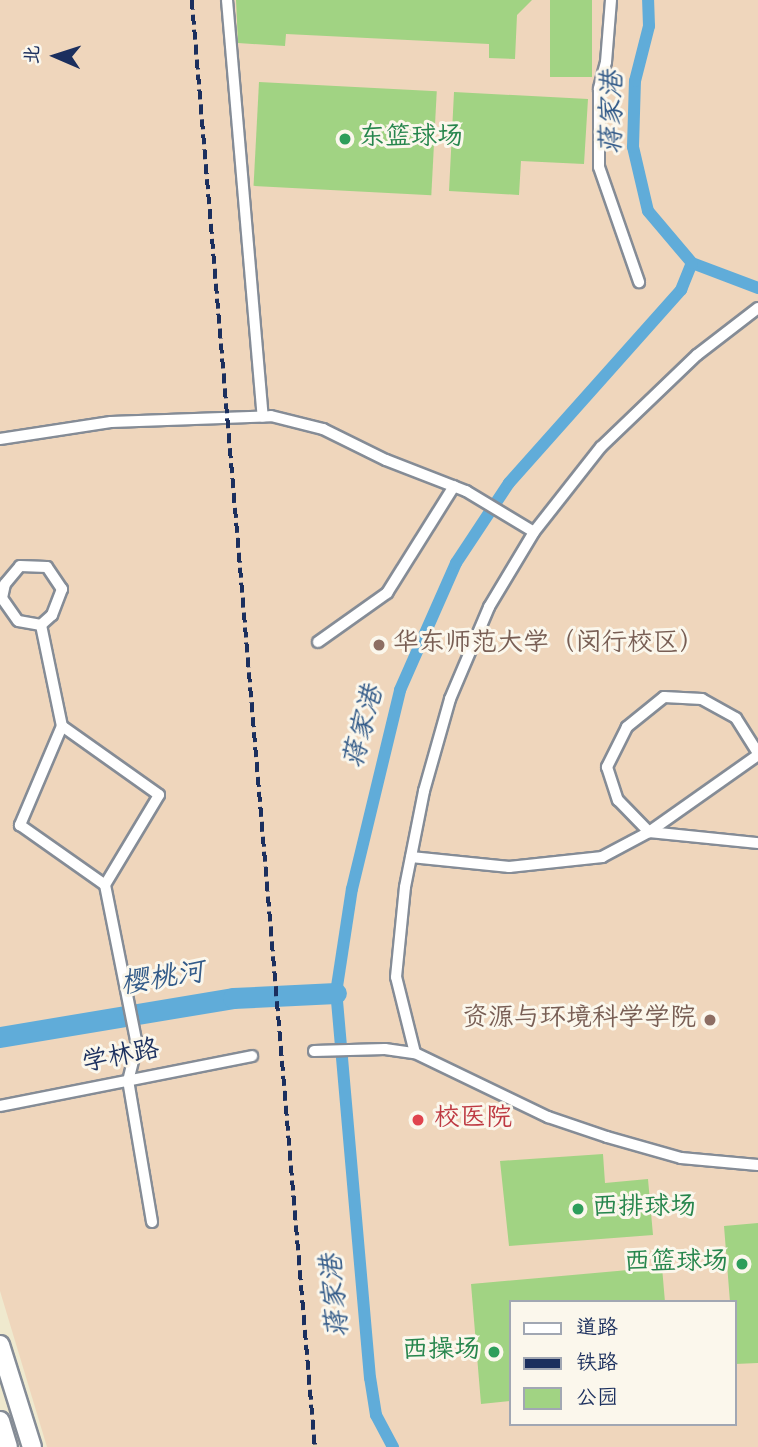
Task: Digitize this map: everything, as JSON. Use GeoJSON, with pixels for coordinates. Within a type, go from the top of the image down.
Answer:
{"type":"FeatureCollection","features":[{"type":"Feature","properties":{"kind":"main road"},"geometry":{"type":"LineString","coordinates":[[0,1345],[32,1447]]}},
{"type":"Feature","properties":{"kind":"main road"},"geometry":{"type":"LineString","coordinates":[[0,1421],[8,1447]]}},
{"type":"Feature","properties":{"kind":"street"},"geometry":{"type":"LineString","coordinates":[[227,0],[263,416]]}},
{"type":"Feature","properties":{"kind":"street"},"geometry":{"type":"LineString","coordinates":[[611,0],[606,62],[598,89],[599,167],[639,282]]}},
{"type":"Feature","properties":{"kind":"street"},"geometry":{"type":"LineString","coordinates":[[415,1053],[396,976],[411,857],[450,699],[489,607],[534,532],[636,409],[754,311]]}},
{"type":"Feature","properties":{"kind":"street"},"geometry":{"type":"LineString","coordinates":[[0,439],[111,422],[263,416],[323,429],[466,491],[534,532]]}},
{"type":"Feature","properties":{"kind":"street"},"geometry":{"type":"LineString","coordinates":[[318,642],[387,593],[454,486]]}},
{"type":"Feature","properties":{"kind":"street"},"geometry":{"type":"LineString","coordinates":[[20,566],[47,568],[62,590],[52,615],[41,625],[18,621],[2,598],[5,584],[20,566]]}},
{"type":"Feature","properties":{"kind":"street"},"geometry":{"type":"LineString","coordinates":[[41,625],[62,726],[20,825],[105,885]]}},
{"type":"Feature","properties":{"kind":"street"},"geometry":{"type":"LineString","coordinates":[[411,857],[509,867],[602,857],[649,832],[758,754],[736,718],[702,699],[664,697],[627,727],[607,766],[618,800],[649,832],[758,843]]}},
{"type":"Feature","properties":{"kind":"street"},"geometry":{"type":"LineString","coordinates":[[62,726],[159,795],[105,885],[137,1045],[128,1080],[152,1222]]}},
{"type":"Feature","properties":{"kind":"street"},"geometry":{"type":"LineString","coordinates":[[314,1051],[374,1049],[415,1053],[548,1116],[607,1138],[681,1158],[758,1165]]}},
{"type":"Feature","properties":{"kind":"street","name":"学林路"},"geometry":{"type":"LineString","coordinates":[[0,1106],[252,1056]]}},
{"type":"Feature","properties":{"kind":"shaded area","name":"华东师范大学（闵行校区）"},"geometry":{"type":"Polygon","coordinates":[[[0,0],[758,0],[758,1447],[47,1447],[0,1291],[0,0]]]}},
{"type":"Feature","properties":{"kind":"green space"},"geometry":{"type":"Polygon","coordinates":[[[236,0],[532,0],[517,15],[515,59],[489,58],[489,44],[286,34],[285,46],[238,43],[236,0]]]}},
{"type":"Feature","properties":{"kind":"green space"},"geometry":{"type":"Polygon","coordinates":[[[550,0],[592,0],[592,77],[550,77],[550,0]]]}},
{"type":"Feature","properties":{"kind":"green space","name":"东篮球场"},"geometry":{"type":"Polygon","coordinates":[[[259,82],[437,91],[431,195],[254,186],[259,82]]]}},
{"type":"Feature","properties":{"kind":"green space"},"geometry":{"type":"Polygon","coordinates":[[[454,92],[588,99],[584,164],[521,161],[519,195],[449,191],[454,92]]]}},
{"type":"Feature","properties":{"kind":"green space","name":"西排球场"},"geometry":{"type":"Polygon","coordinates":[[[603,1154],[605,1183],[648,1179],[653,1235],[509,1246],[500,1161],[603,1154]]]}},
{"type":"Feature","properties":{"kind":"green space","name":"西篮球场"},"geometry":{"type":"Polygon","coordinates":[[[758,1223],[758,1363],[737,1364],[737,1300],[730,1300],[724,1226],[758,1223]]]}},
{"type":"Feature","properties":{"kind":"green space","name":"西操场"},"geometry":{"type":"Polygon","coordinates":[[[662,1267],[665,1300],[510,1300],[510,1401],[481,1404],[471,1284],[662,1267]]]}},
{"type":"Feature","properties":{"kind":"waterway","name":"蒋家港"},"geometry":{"type":"LineString","coordinates":[[393,1447],[376,1415],[370,1378],[336,993],[352,889],[400,690],[456,563],[509,483],[681,290],[692,263],[648,211],[633,147],[635,81],[649,26],[648,0]]}},
{"type":"Feature","properties":{"kind":"waterway","name":"樱桃河"},"geometry":{"type":"LineString","coordinates":[[692,263],[758,288]]}},
{"type":"Feature","properties":{"kind":"waterway","name":"樱桃河"},"geometry":{"type":"LineString","coordinates":[[0,1037],[233,998],[336,993]]}},
{"type":"Feature","properties":{"kind":"railway"},"geometry":{"type":"LineString","coordinates":[[192,0],[315,1447]]}},
{"type":"Feature","properties":{"kind":"place","name":"东篮球场"},"geometry":{"type":"Point","coordinates":[345,139]}},
{"type":"Feature","properties":{"kind":"place","name":"华东师范大学（闵行校区）"},"geometry":{"type":"Point","coordinates":[379,645]}},
{"type":"Feature","properties":{"kind":"place","name":"资源与环境科学学院"},"geometry":{"type":"Point","coordinates":[710,1020]}},
{"type":"Feature","properties":{"kind":"place","name":"校医院"},"geometry":{"type":"Point","coordinates":[418,1120]}},
{"type":"Feature","properties":{"kind":"place","name":"西排球场"},"geometry":{"type":"Point","coordinates":[578,1209]}},
{"type":"Feature","properties":{"kind":"place","name":"西篮球场"},"geometry":{"type":"Point","coordinates":[742,1264]}},
{"type":"Feature","properties":{"kind":"place","name":"西操场"},"geometry":{"type":"Point","coordinates":[494,1352]}}]}
